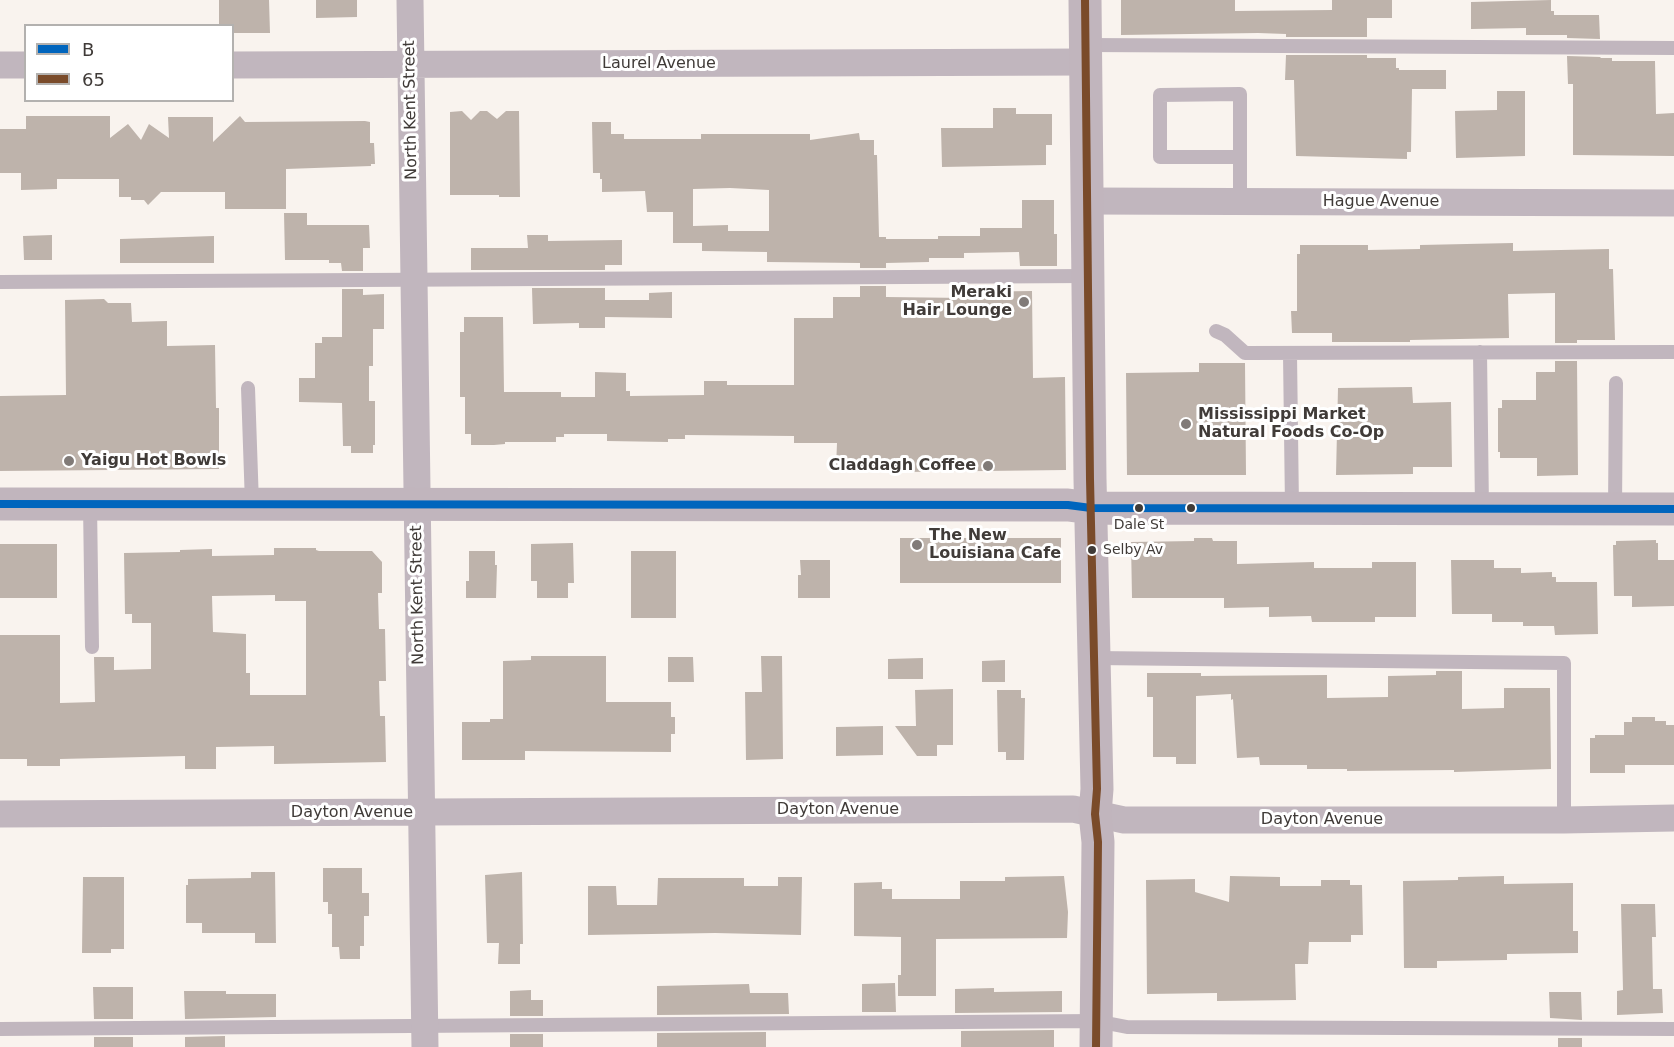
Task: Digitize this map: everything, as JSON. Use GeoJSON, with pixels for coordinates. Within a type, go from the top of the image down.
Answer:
{"type":"FeatureCollection","features":[{"type":"Feature","properties":{"kind":"street","name":"North Kent Street"},"geometry":{"type":"LineString","coordinates":[[410,0],[409,65],[425,1037]]}},
{"type":"Feature","properties":{"kind":"street"},"geometry":{"type":"LineString","coordinates":[[1085,0],[1097,789],[1095,814],[1098,842],[1096,1034]]}},
{"type":"Feature","properties":{"kind":"street","name":"Laurel Avenue"},"geometry":{"type":"LineString","coordinates":[[234,65],[409,65],[1086,54]]}},
{"type":"Feature","properties":{"kind":"street"},"geometry":{"type":"LineString","coordinates":[[0,65],[24,65]]}},
{"type":"Feature","properties":{"kind":"street","name":"Hague Avenue"},"geometry":{"type":"LineString","coordinates":[[1087,201],[1674,203]]}},
{"type":"Feature","properties":{"kind":"street"},"geometry":{"type":"LineString","coordinates":[[0,504],[1068,505],[1091,507],[1674,509]]}},
{"type":"Feature","properties":{"kind":"street","name":"Dayton Avenue"},"geometry":{"type":"LineString","coordinates":[[0,814],[1073,809],[1124,820],[1674,818]]}},
{"type":"Feature","properties":{"kind":"lane"},"geometry":{"type":"LineString","coordinates":[[1086,54],[1674,48]]}},
{"type":"Feature","properties":{"kind":"lane"},"geometry":{"type":"LineString","coordinates":[[1240,157],[1160,157],[1160,95],[1240,94],[1240,157],[1240,202]]}},
{"type":"Feature","properties":{"kind":"lane"},"geometry":{"type":"LineString","coordinates":[[0,282],[1088,276]]}},
{"type":"Feature","properties":{"kind":"lane"},"geometry":{"type":"LineString","coordinates":[[1216,331],[1225,335],[1245,353],[1674,352]]}},
{"type":"Feature","properties":{"kind":"lane"},"geometry":{"type":"LineString","coordinates":[[1480,352],[1482,509]]}},
{"type":"Feature","properties":{"kind":"lane"},"geometry":{"type":"LineString","coordinates":[[1290,354],[1292,508]]}},
{"type":"Feature","properties":{"kind":"lane"},"geometry":{"type":"LineString","coordinates":[[1615,509],[1616,383]]}},
{"type":"Feature","properties":{"kind":"lane"},"geometry":{"type":"LineString","coordinates":[[248,388],[252,504]]}},
{"type":"Feature","properties":{"kind":"lane"},"geometry":{"type":"LineString","coordinates":[[90,504],[92,647]]}},
{"type":"Feature","properties":{"kind":"lane"},"geometry":{"type":"LineString","coordinates":[[1094,658],[1564,663],[1564,820]]}},
{"type":"Feature","properties":{"kind":"lane"},"geometry":{"type":"LineString","coordinates":[[0,1029],[425,1037],[1096,1034],[1127,1027],[1674,1029]]}},
{"type":"Feature","properties":{"kind":"building"},"geometry":{"type":"Polygon","coordinates":[[[219,0],[269,0],[270,33],[234,33],[234,24],[219,24],[219,0]]]}},
{"type":"Feature","properties":{"kind":"building"},"geometry":{"type":"Polygon","coordinates":[[[316,0],[357,0],[357,17],[316,18],[316,0]]]}},
{"type":"Feature","properties":{"kind":"building"},"geometry":{"type":"Polygon","coordinates":[[[1121,0],[1235,0],[1235,11],[1332,10],[1332,0],[1392,0],[1392,18],[1367,18],[1367,37],[1286,37],[1286,34],[1258,33],[1121,35],[1121,0]]]}},
{"type":"Feature","properties":{"kind":"building"},"geometry":{"type":"Polygon","coordinates":[[[1551,0],[1551,11],[1554,11],[1554,15],[1599,15],[1600,39],[1567,38],[1567,35],[1526,35],[1526,28],[1471,29],[1471,2],[1551,0]]]}},
{"type":"Feature","properties":{"kind":"building"},"geometry":{"type":"Polygon","coordinates":[[[1286,55],[1367,55],[1367,58],[1396,58],[1396,68],[1399,70],[1446,70],[1446,89],[1412,89],[1411,152],[1407,152],[1407,159],[1296,156],[1294,80],[1285,80],[1286,55]]]}},
{"type":"Feature","properties":{"kind":"building"},"geometry":{"type":"Polygon","coordinates":[[[1567,56],[1612,58],[1612,61],[1655,61],[1656,114],[1674,113],[1674,156],[1573,155],[1573,84],[1568,84],[1567,56]]]}},
{"type":"Feature","properties":{"kind":"building"},"geometry":{"type":"Polygon","coordinates":[[[1497,91],[1525,91],[1525,156],[1456,158],[1455,111],[1497,110],[1497,91]]]}},
{"type":"Feature","properties":{"kind":"building"},"geometry":{"type":"Polygon","coordinates":[[[993,108],[1016,108],[1016,114],[1052,114],[1052,145],[1046,145],[1046,165],[942,167],[941,128],[993,128],[993,108]]]}},
{"type":"Feature","properties":{"kind":"building"},"geometry":{"type":"Polygon","coordinates":[[[462,111],[471,120],[480,111],[487,111],[497,119],[506,111],[519,111],[520,197],[450,195],[450,112],[462,111]]]}},
{"type":"Feature","properties":{"kind":"building"},"geometry":{"type":"Polygon","coordinates":[[[26,116],[110,116],[110,138],[128,124],[141,140],[149,124],[169,138],[168,117],[213,117],[213,142],[240,116],[245,122],[365,121],[370,122],[370,143],[374,143],[375,164],[286,169],[286,209],[225,209],[225,192],[161,192],[148,205],[144,200],[119,197],[119,179],[57,179],[57,189],[21,190],[21,173],[0,173],[0,129],[26,129],[26,116]]]}},
{"type":"Feature","properties":{"kind":"building"},"geometry":{"type":"Polygon","coordinates":[[[592,122],[611,122],[611,134],[624,134],[624,139],[701,139],[701,134],[810,134],[810,140],[859,133],[860,140],[874,140],[874,155],[877,155],[879,237],[938,239],[938,236],[980,236],[980,228],[1022,228],[1022,200],[1054,200],[1057,266],[1020,266],[1019,252],[964,253],[964,258],[929,258],[929,262],[886,263],[886,268],[860,268],[860,263],[767,262],[767,252],[702,251],[702,243],[673,243],[673,212],[647,212],[645,191],[602,192],[600,173],[593,173],[592,122]],[[693,189],[693,226],[728,225],[728,231],[769,231],[769,190],[693,189]]]}},
{"type":"Feature","properties":{"kind":"building"},"geometry":{"type":"Polygon","coordinates":[[[284,213],[307,213],[307,225],[369,225],[370,248],[363,248],[363,271],[342,271],[341,263],[329,263],[329,260],[285,260],[284,213]]]}},
{"type":"Feature","properties":{"kind":"building"},"geometry":{"type":"Polygon","coordinates":[[[52,235],[52,260],[24,260],[23,236],[52,235]]]}},
{"type":"Feature","properties":{"kind":"building"},"geometry":{"type":"Polygon","coordinates":[[[527,235],[548,235],[548,241],[622,240],[622,265],[605,265],[605,270],[471,270],[471,248],[528,248],[527,235]]]}},
{"type":"Feature","properties":{"kind":"building"},"geometry":{"type":"Polygon","coordinates":[[[214,236],[214,263],[120,263],[120,239],[214,236]]]}},
{"type":"Feature","properties":{"kind":"building"},"geometry":{"type":"Polygon","coordinates":[[[1513,243],[1513,251],[1609,249],[1609,269],[1613,269],[1615,340],[1577,340],[1577,343],[1555,343],[1555,293],[1508,294],[1509,338],[1332,342],[1332,333],[1292,333],[1291,311],[1297,311],[1297,254],[1300,254],[1300,245],[1368,245],[1368,250],[1420,249],[1420,245],[1513,243]]]}},
{"type":"Feature","properties":{"kind":"building"},"geometry":{"type":"Polygon","coordinates":[[[860,286],[886,286],[886,297],[966,298],[966,292],[1032,291],[1033,378],[1065,377],[1066,470],[903,472],[903,468],[836,468],[837,443],[794,443],[794,436],[685,435],[685,439],[668,439],[668,442],[607,441],[607,434],[564,434],[564,437],[556,437],[556,442],[471,445],[471,434],[465,434],[465,397],[460,397],[460,332],[464,332],[464,317],[503,317],[504,392],[561,392],[561,397],[595,397],[595,372],[626,373],[626,391],[630,391],[630,396],[704,395],[704,381],[727,381],[727,385],[794,385],[794,318],[833,318],[833,297],[860,297],[860,286]]]}},
{"type":"Feature","properties":{"kind":"building"},"geometry":{"type":"Polygon","coordinates":[[[532,288],[605,288],[605,300],[649,300],[649,293],[672,292],[672,318],[605,317],[605,328],[579,328],[579,323],[533,324],[532,288]]]}},
{"type":"Feature","properties":{"kind":"building"},"geometry":{"type":"Polygon","coordinates":[[[342,289],[363,289],[363,295],[384,294],[384,329],[373,329],[373,366],[369,366],[369,401],[375,401],[373,453],[351,453],[351,446],[343,446],[342,403],[299,402],[299,378],[315,378],[315,343],[322,343],[322,337],[342,337],[342,289]]]}},
{"type":"Feature","properties":{"kind":"building"},"geometry":{"type":"Polygon","coordinates":[[[104,299],[108,303],[131,303],[132,322],[167,321],[167,346],[215,345],[216,408],[219,408],[219,469],[0,471],[0,396],[66,395],[65,300],[104,299]]]}},
{"type":"Feature","properties":{"kind":"building"},"geometry":{"type":"Polygon","coordinates":[[[1555,361],[1577,361],[1578,475],[1537,476],[1537,458],[1500,458],[1498,408],[1502,408],[1502,400],[1536,400],[1536,372],[1555,372],[1555,361]]]}},
{"type":"Feature","properties":{"kind":"building","name":"Mississippi Market Natural Foods Co-Op"},"geometry":{"type":"Polygon","coordinates":[[[1199,363],[1245,363],[1246,475],[1127,475],[1126,373],[1199,372],[1199,363]]]}},
{"type":"Feature","properties":{"kind":"building"},"geometry":{"type":"Polygon","coordinates":[[[1412,387],[1413,403],[1451,402],[1452,467],[1413,467],[1413,474],[1336,475],[1338,388],[1412,387]]]}},
{"type":"Feature","properties":{"kind":"building"},"geometry":{"type":"Polygon","coordinates":[[[900,538],[1061,538],[1061,583],[900,583],[900,538]]]}},
{"type":"Feature","properties":{"kind":"building"},"geometry":{"type":"Polygon","coordinates":[[[1194,538],[1237,541],[1237,564],[1314,562],[1314,568],[1372,568],[1372,562],[1416,562],[1416,617],[1375,617],[1375,622],[1312,622],[1311,616],[1269,617],[1269,607],[1224,608],[1224,598],[1132,598],[1131,542],[1194,541],[1194,538]]]}},
{"type":"Feature","properties":{"kind":"building"},"geometry":{"type":"Polygon","coordinates":[[[1656,540],[1658,560],[1674,560],[1674,606],[1632,607],[1632,596],[1614,596],[1613,545],[1616,545],[1616,541],[1656,540]]]}},
{"type":"Feature","properties":{"kind":"building"},"geometry":{"type":"Polygon","coordinates":[[[573,543],[574,583],[568,583],[568,598],[537,598],[537,581],[531,581],[531,544],[573,543]]]}},
{"type":"Feature","properties":{"kind":"building"},"geometry":{"type":"Polygon","coordinates":[[[0,544],[57,544],[57,598],[0,598],[0,544]]]}},
{"type":"Feature","properties":{"kind":"building"},"geometry":{"type":"Polygon","coordinates":[[[274,548],[372,551],[382,562],[382,593],[378,593],[379,629],[385,629],[386,681],[379,681],[380,716],[385,716],[386,762],[274,764],[274,746],[216,747],[216,769],[185,769],[185,756],[60,759],[60,766],[27,766],[27,759],[0,759],[0,635],[60,635],[60,703],[95,702],[94,657],[114,657],[114,670],[151,669],[151,623],[132,623],[132,614],[125,614],[124,553],[212,549],[212,556],[274,555],[274,548]],[[275,595],[212,596],[213,632],[246,634],[246,673],[250,673],[250,695],[306,695],[306,601],[275,601],[275,595]]]}},
{"type":"Feature","properties":{"kind":"building"},"geometry":{"type":"Polygon","coordinates":[[[469,551],[495,551],[496,598],[466,598],[466,581],[469,581],[469,551]]]}},
{"type":"Feature","properties":{"kind":"building"},"geometry":{"type":"Polygon","coordinates":[[[631,551],[676,551],[676,618],[631,618],[631,551]]]}},
{"type":"Feature","properties":{"kind":"building"},"geometry":{"type":"Polygon","coordinates":[[[800,560],[830,560],[830,598],[798,598],[800,560]]]}},
{"type":"Feature","properties":{"kind":"building"},"geometry":{"type":"Polygon","coordinates":[[[1451,560],[1494,560],[1494,568],[1521,568],[1521,573],[1552,572],[1552,577],[1556,577],[1556,582],[1597,582],[1598,634],[1555,635],[1554,626],[1523,626],[1523,622],[1492,622],[1492,614],[1452,614],[1451,560]]]}},
{"type":"Feature","properties":{"kind":"building"},"geometry":{"type":"Polygon","coordinates":[[[531,656],[606,656],[606,702],[671,702],[671,717],[675,717],[675,734],[671,734],[671,752],[525,751],[525,760],[462,760],[462,722],[490,722],[490,719],[503,719],[503,661],[531,660],[531,656]]]}},
{"type":"Feature","properties":{"kind":"building"},"geometry":{"type":"Polygon","coordinates":[[[761,656],[782,656],[783,759],[746,760],[745,692],[762,692],[761,656]]]}},
{"type":"Feature","properties":{"kind":"building"},"geometry":{"type":"Polygon","coordinates":[[[668,657],[693,657],[694,682],[668,682],[668,657]]]}},
{"type":"Feature","properties":{"kind":"building"},"geometry":{"type":"Polygon","coordinates":[[[923,658],[923,679],[888,679],[888,659],[923,658]]]}},
{"type":"Feature","properties":{"kind":"building"},"geometry":{"type":"Polygon","coordinates":[[[1005,660],[1005,682],[982,682],[982,661],[1005,660]]]}},
{"type":"Feature","properties":{"kind":"building"},"geometry":{"type":"Polygon","coordinates":[[[1436,671],[1462,671],[1462,709],[1504,708],[1504,688],[1550,688],[1551,769],[1454,772],[1454,770],[1347,771],[1347,769],[1307,769],[1307,765],[1260,765],[1259,757],[1237,758],[1231,694],[1196,696],[1196,764],[1176,764],[1176,757],[1153,757],[1153,697],[1147,697],[1147,673],[1201,673],[1201,676],[1327,675],[1327,698],[1388,697],[1388,676],[1436,675],[1436,671]]]}},
{"type":"Feature","properties":{"kind":"building"},"geometry":{"type":"Polygon","coordinates":[[[953,689],[953,745],[937,745],[937,756],[917,756],[895,726],[916,726],[915,690],[953,689]]]}},
{"type":"Feature","properties":{"kind":"building"},"geometry":{"type":"Polygon","coordinates":[[[997,690],[1021,690],[1021,698],[1025,698],[1024,760],[1006,760],[1006,752],[998,752],[997,690]]]}},
{"type":"Feature","properties":{"kind":"building"},"geometry":{"type":"Polygon","coordinates":[[[1632,717],[1655,717],[1655,721],[1666,721],[1666,725],[1674,725],[1674,765],[1625,765],[1625,773],[1590,773],[1590,738],[1595,738],[1595,735],[1624,735],[1624,722],[1632,722],[1632,717]]]}},
{"type":"Feature","properties":{"kind":"building"},"geometry":{"type":"Polygon","coordinates":[[[883,726],[883,755],[836,756],[836,727],[883,726]]]}},
{"type":"Feature","properties":{"kind":"building"},"geometry":{"type":"Polygon","coordinates":[[[323,868],[362,868],[362,893],[369,893],[369,916],[364,916],[364,946],[360,946],[360,959],[340,959],[339,947],[332,947],[332,914],[328,914],[328,902],[323,902],[323,868]]]}},
{"type":"Feature","properties":{"kind":"building"},"geometry":{"type":"Polygon","coordinates":[[[251,872],[275,872],[276,943],[255,943],[255,933],[202,933],[202,923],[186,923],[188,879],[251,878],[251,872]]]}},
{"type":"Feature","properties":{"kind":"building"},"geometry":{"type":"Polygon","coordinates":[[[522,872],[523,944],[520,944],[520,964],[498,964],[499,943],[487,943],[485,875],[522,872]]]}},
{"type":"Feature","properties":{"kind":"building"},"geometry":{"type":"Polygon","coordinates":[[[1064,876],[1068,912],[1067,938],[936,939],[936,996],[898,996],[898,975],[901,975],[901,937],[854,936],[854,883],[882,882],[882,889],[892,889],[892,899],[960,899],[960,881],[1005,881],[1005,877],[1064,876]]]}},
{"type":"Feature","properties":{"kind":"building"},"geometry":{"type":"Polygon","coordinates":[[[1230,876],[1280,877],[1280,886],[1321,886],[1321,880],[1350,880],[1350,885],[1362,885],[1363,935],[1351,935],[1351,942],[1309,942],[1308,964],[1295,964],[1296,1000],[1217,1001],[1217,993],[1147,994],[1146,880],[1195,879],[1195,892],[1229,902],[1230,876]]]}},
{"type":"Feature","properties":{"kind":"building"},"geometry":{"type":"Polygon","coordinates":[[[1504,876],[1504,884],[1573,883],[1573,931],[1578,931],[1578,953],[1507,954],[1507,960],[1437,961],[1437,968],[1404,968],[1403,881],[1504,876]]]}},
{"type":"Feature","properties":{"kind":"building"},"geometry":{"type":"Polygon","coordinates":[[[83,877],[124,877],[124,949],[111,949],[111,953],[82,953],[83,877]]]}},
{"type":"Feature","properties":{"kind":"building"},"geometry":{"type":"Polygon","coordinates":[[[778,877],[802,877],[801,935],[715,933],[588,935],[588,886],[616,886],[617,905],[657,905],[658,878],[744,878],[744,886],[778,886],[778,877]]]}},
{"type":"Feature","properties":{"kind":"building"},"geometry":{"type":"Polygon","coordinates":[[[1621,904],[1655,904],[1656,937],[1652,937],[1653,989],[1662,989],[1663,1013],[1617,1015],[1617,991],[1623,990],[1621,904]]]}},
{"type":"Feature","properties":{"kind":"building"},"geometry":{"type":"Polygon","coordinates":[[[895,983],[896,1012],[862,1012],[862,984],[895,983]]]}},
{"type":"Feature","properties":{"kind":"building"},"geometry":{"type":"Polygon","coordinates":[[[749,984],[750,993],[788,993],[789,1014],[657,1015],[657,986],[749,984]]]}},
{"type":"Feature","properties":{"kind":"building"},"geometry":{"type":"Polygon","coordinates":[[[93,987],[133,987],[133,1019],[94,1019],[93,987]]]}},
{"type":"Feature","properties":{"kind":"building"},"geometry":{"type":"Polygon","coordinates":[[[994,988],[994,992],[1062,991],[1062,1012],[955,1013],[955,989],[994,988]]]}},
{"type":"Feature","properties":{"kind":"building"},"geometry":{"type":"Polygon","coordinates":[[[531,990],[531,1000],[543,1000],[543,1016],[510,1016],[510,991],[531,990]]]}},
{"type":"Feature","properties":{"kind":"building"},"geometry":{"type":"Polygon","coordinates":[[[184,991],[276,994],[276,1017],[185,1019],[184,991]]]}},
{"type":"Feature","properties":{"kind":"building"},"geometry":{"type":"Polygon","coordinates":[[[1549,992],[1581,992],[1582,1020],[1550,1018],[1549,992]]]}},
{"type":"Feature","properties":{"kind":"building"},"geometry":{"type":"Polygon","coordinates":[[[1054,1030],[1054,1047],[961,1047],[961,1031],[1054,1030]]]}},
{"type":"Feature","properties":{"kind":"building"},"geometry":{"type":"Polygon","coordinates":[[[766,1032],[766,1047],[657,1047],[657,1033],[766,1032]]]}},
{"type":"Feature","properties":{"kind":"building"},"geometry":{"type":"Polygon","coordinates":[[[510,1034],[543,1034],[543,1047],[510,1047],[510,1034]]]}},
{"type":"Feature","properties":{"kind":"building"},"geometry":{"type":"Polygon","coordinates":[[[225,1036],[225,1047],[185,1047],[185,1037],[225,1036]]]}},
{"type":"Feature","properties":{"kind":"building"},"geometry":{"type":"Polygon","coordinates":[[[94,1037],[133,1037],[133,1047],[94,1047],[94,1037]]]}},
{"type":"Feature","properties":{"kind":"building"},"geometry":{"type":"Polygon","coordinates":[[[1558,1038],[1582,1038],[1582,1047],[1558,1047],[1558,1038]]]}},
{"type":"Feature","properties":{"kind":"transit line","name":"65"},"geometry":{"type":"LineString","coordinates":[[1085,0],[1090,479],[1097,789],[1095,814],[1098,842],[1096,1047]]}},
{"type":"Feature","properties":{"kind":"transit line","name":"B"},"geometry":{"type":"LineString","coordinates":[[0,504],[1068,505],[1091,508],[1674,509]]}},
{"type":"Feature","properties":{"kind":"place","name":"Meraki Hair Lounge"},"geometry":{"type":"Point","coordinates":[1024,302]}},
{"type":"Feature","properties":{"kind":"place","name":"Mississippi Market Natural Foods Co-Op"},"geometry":{"type":"Point","coordinates":[1186,424]}},
{"type":"Feature","properties":{"kind":"place","name":"Yaigu Hot Bowls"},"geometry":{"type":"Point","coordinates":[69,461]}},
{"type":"Feature","properties":{"kind":"place","name":"Claddagh Coffee"},"geometry":{"type":"Point","coordinates":[988,466]}},
{"type":"Feature","properties":{"kind":"place","name":"Dale St"},"geometry":{"type":"Point","coordinates":[1139,508]}},
{"type":"Feature","properties":{"kind":"place","name":"The New Louisiana Cafe"},"geometry":{"type":"Point","coordinates":[917,545]}},
{"type":"Feature","properties":{"kind":"place","name":"Selby Av"},"geometry":{"type":"Point","coordinates":[1092,550]}}]}
